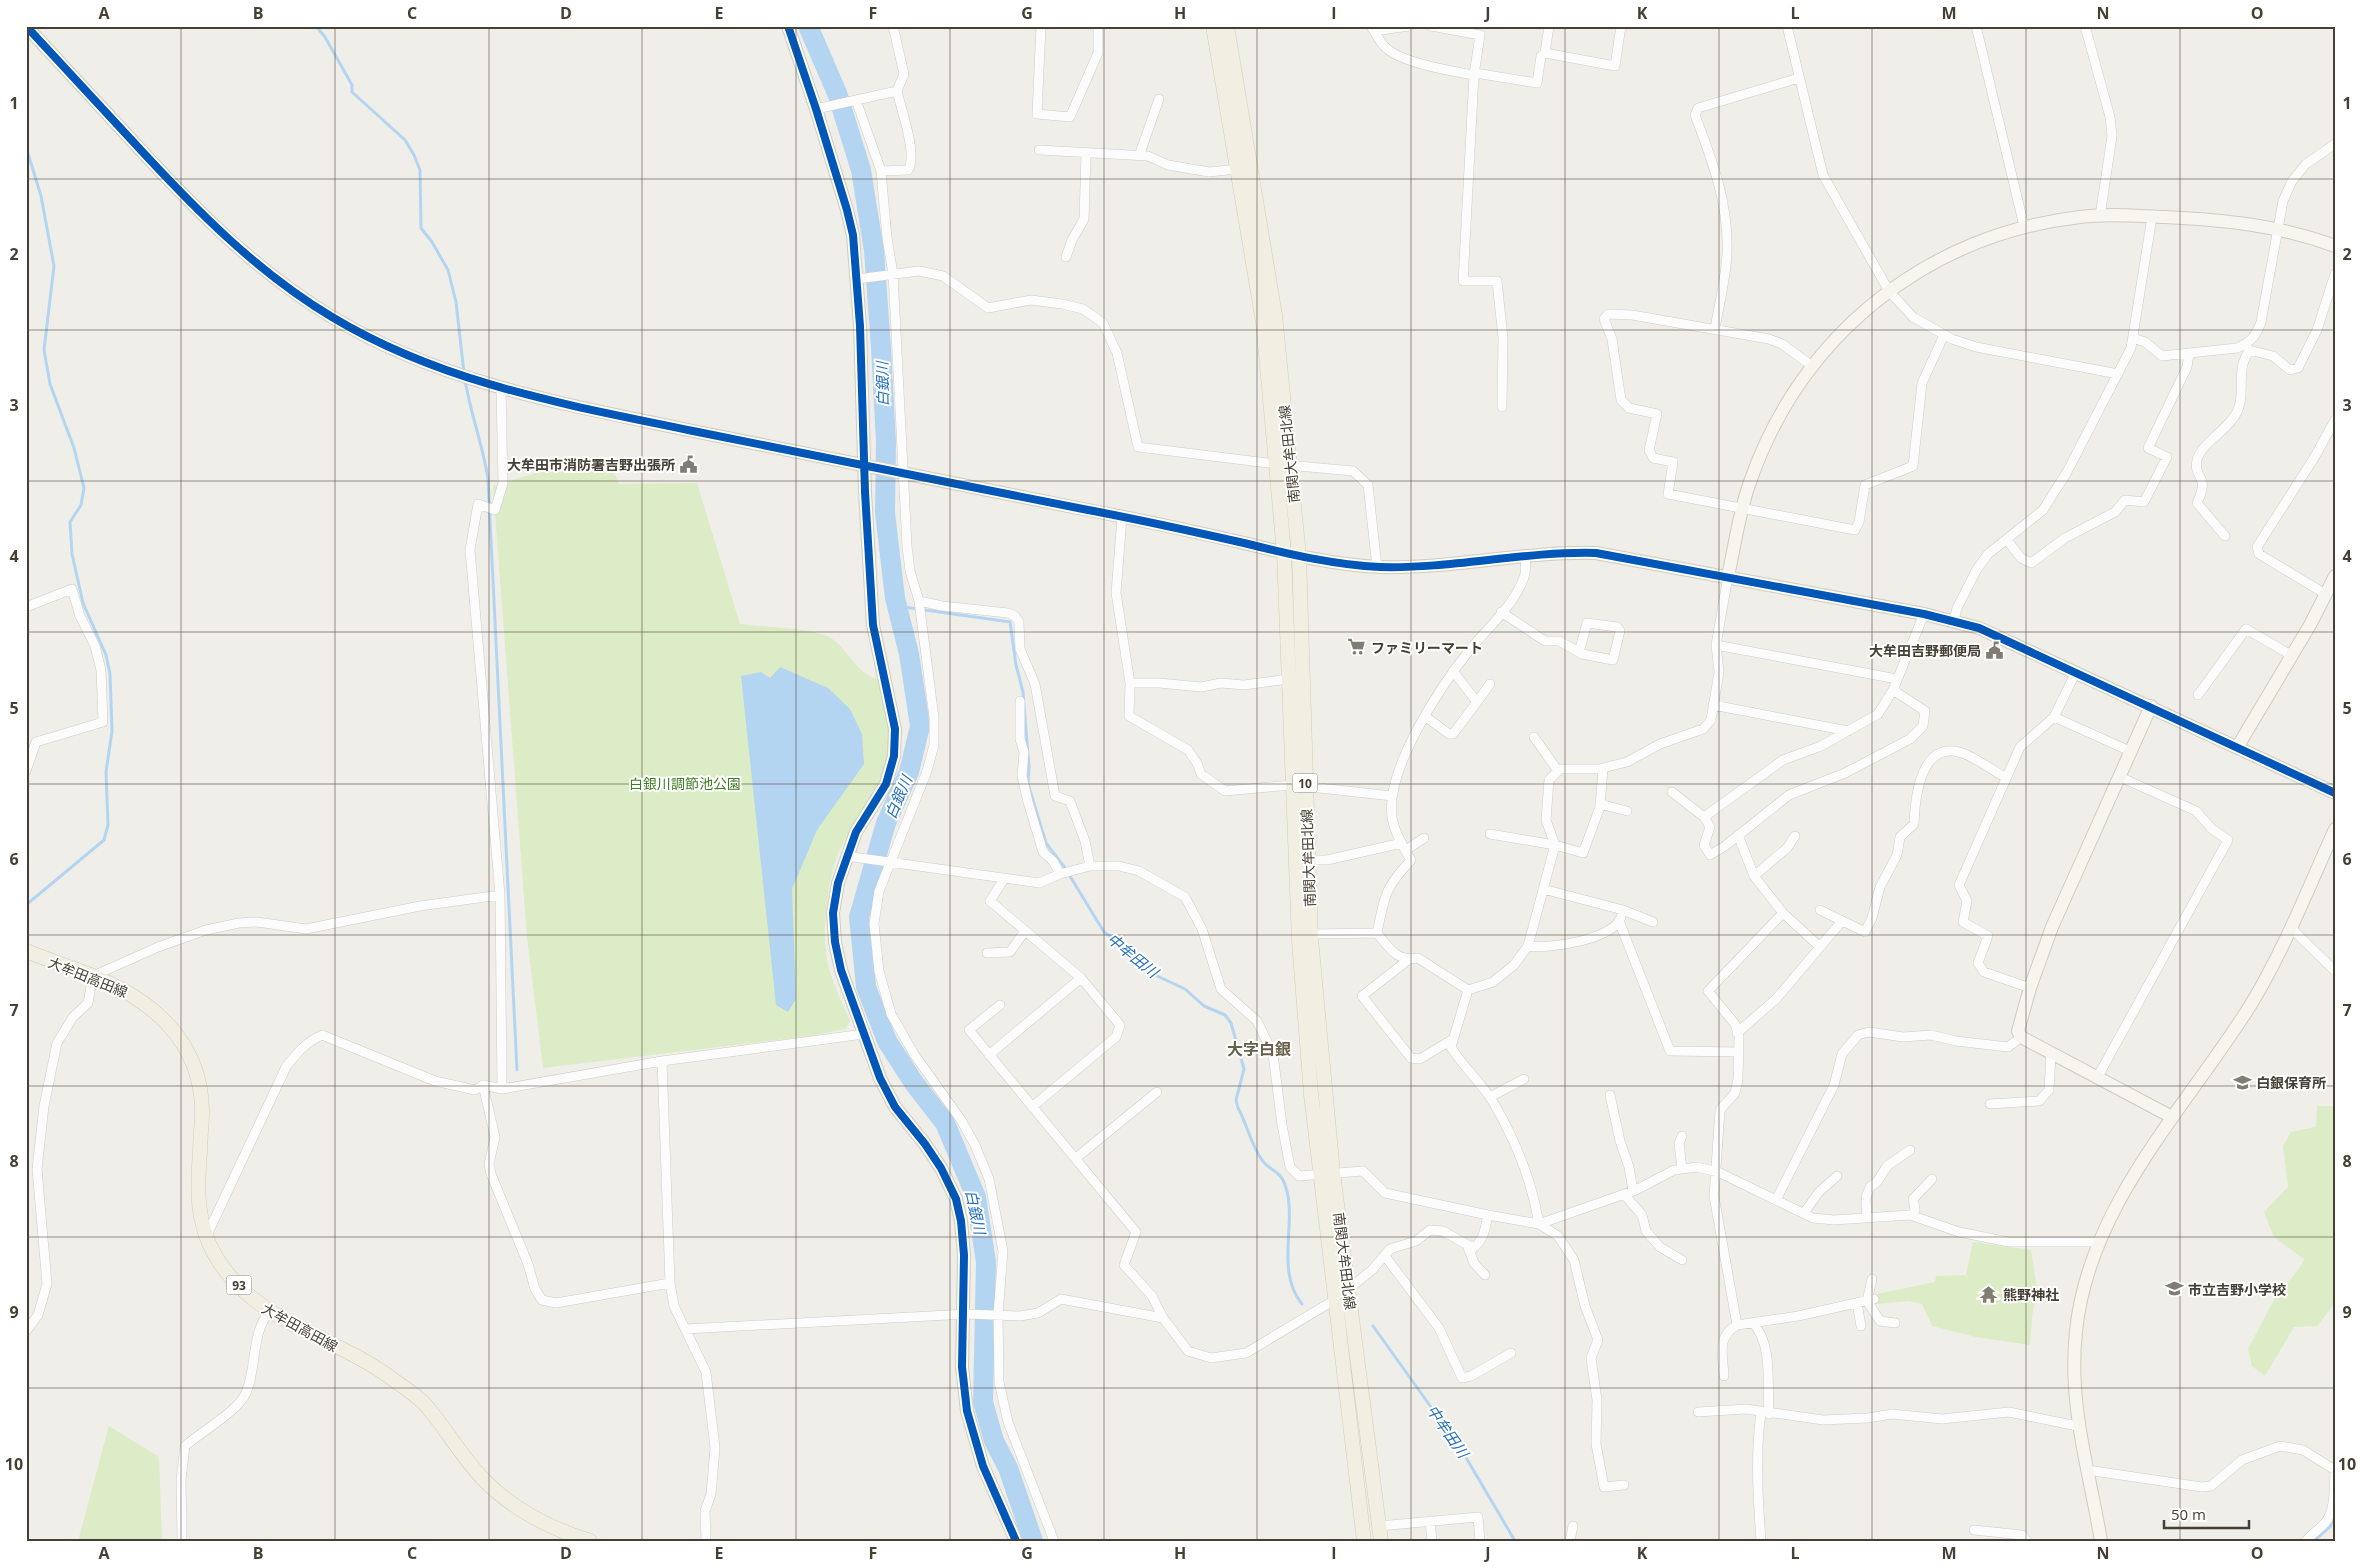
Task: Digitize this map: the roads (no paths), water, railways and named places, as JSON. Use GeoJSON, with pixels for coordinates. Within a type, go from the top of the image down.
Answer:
{"type":"FeatureCollection","features":[{"type":"Feature","properties":{"kind":"main road","name":"南関大牟田北線"},"geometry":{"type":"LineString","coordinates":[[1213,26],[1263,322],[1283,464],[1299,556],[1298,787],[1300,960],[1310,1094],[1348,1289],[1380,1541]]}},
{"type":"Feature","properties":{"kind":"main road","name":"南関大牟田北線"},"geometry":{"type":"LineString","coordinates":[[1227,26],[1275,316],[1283,464],[1288,679],[1298,787],[1308,860],[1311,934],[1336,1299],[1364,1541]]}},
{"type":"Feature","properties":{"kind":"main road","name":"大牟田高田線"},"geometry":{"type":"LineString","coordinates":[[26,951],[123,989],[152,1007],[182,1040],[199,1085],[202,1110],[197,1188],[206,1238],[216,1257],[253,1300],[269,1312],[390,1377],[428,1407],[444,1432],[484,1480],[505,1499],[546,1523],[590,1541]]}},
{"type":"Feature","properties":{"kind":"street"},"geometry":{"type":"LineString","coordinates":[[26,26],[193,207],[224,237],[260,267],[333,318],[374,340],[432,366],[501,389],[901,474],[1122,516],[1299,556],[1377,567],[1426,566],[1560,552],[1596,553],[1728,576],[1924,614],[1979,628],[2238,746],[2335,793]]}},
{"type":"Feature","properties":{"kind":"street"},"geometry":{"type":"LineString","coordinates":[[788,26],[847,210],[860,279],[869,467],[873,625],[895,729],[894,756],[886,784],[856,832],[851,856],[838,883],[833,913],[835,942],[841,970],[880,1078],[895,1107],[930,1152],[956,1199],[961,1221],[964,1255],[965,1314],[962,1367],[967,1411],[983,1466],[1016,1541]]}},
{"type":"Feature","properties":{"kind":"street"},"geometry":{"type":"LineString","coordinates":[[882,171],[908,170],[911,165],[910,141],[897,91],[904,74],[894,26]]}},
{"type":"Feature","properties":{"kind":"street"},"geometry":{"type":"LineString","coordinates":[[1041,26],[1037,114],[1070,117],[1098,53],[1098,26]]}},
{"type":"Feature","properties":{"kind":"street"},"geometry":{"type":"LineString","coordinates":[[1372,29],[1409,26]]}},
{"type":"Feature","properties":{"kind":"street"},"geometry":{"type":"LineString","coordinates":[[1430,26],[1480,35],[1475,74],[1463,281],[1497,281],[1503,338],[1502,407]]}},
{"type":"Feature","properties":{"kind":"street"},"geometry":{"type":"LineString","coordinates":[[1372,29],[1385,47],[1432,68],[1537,83],[1541,56],[1545,53],[1549,26]]}},
{"type":"Feature","properties":{"kind":"street"},"geometry":{"type":"LineString","coordinates":[[1545,53],[1615,66],[1621,26]]}},
{"type":"Feature","properties":{"kind":"street"},"geometry":{"type":"LineString","coordinates":[[1788,26],[1823,175],[1889,290],[1913,317],[1944,335],[1976,347],[2118,374]]}},
{"type":"Feature","properties":{"kind":"street"},"geometry":{"type":"LineString","coordinates":[[1976,26],[2024,226]]}},
{"type":"Feature","properties":{"kind":"street"},"geometry":{"type":"LineString","coordinates":[[2085,26],[2110,117],[2112,136],[2100,216]]}},
{"type":"Feature","properties":{"kind":"street"},"geometry":{"type":"LineString","coordinates":[[1715,329],[1727,254],[1726,226],[1717,175],[1695,115],[1698,108],[1800,78]]}},
{"type":"Feature","properties":{"kind":"street"},"geometry":{"type":"LineString","coordinates":[[816,110],[897,91]]}},
{"type":"Feature","properties":{"kind":"street"},"geometry":{"type":"LineString","coordinates":[[1139,156],[1159,99]]}},
{"type":"Feature","properties":{"kind":"street"},"geometry":{"type":"LineString","coordinates":[[852,101],[882,171],[891,275],[901,474],[910,571],[919,602],[934,718],[934,746],[927,771],[888,862],[879,891],[874,924],[878,971],[891,1014],[914,1054],[961,1120],[975,1145],[989,1179],[1003,1251],[996,1315],[999,1382],[1008,1422],[1054,1541]]}},
{"type":"Feature","properties":{"kind":"street"},"geometry":{"type":"LineString","coordinates":[[2225,536],[2197,503],[2204,489],[2204,481],[2197,470],[2197,460],[2201,451],[2225,430],[2238,410],[2242,364],[2247,348],[2257,334],[2261,322],[2283,201],[2292,181],[2306,164],[2335,144]]}},
{"type":"Feature","properties":{"kind":"street"},"geometry":{"type":"LineString","coordinates":[[1039,150],[1148,156],[1168,165],[1209,172],[1237,169]]}},
{"type":"Feature","properties":{"kind":"street"},"geometry":{"type":"LineString","coordinates":[[1066,258],[1072,240],[1084,219],[1086,154]]}},
{"type":"Feature","properties":{"kind":"street"},"geometry":{"type":"LineString","coordinates":[[1468,990],[1493,982],[1514,965],[1528,946],[1555,845],[1546,820],[1549,780],[1560,769],[1604,768],[1627,762],[1660,744],[1703,729],[1711,720],[1719,672],[1716,646],[1728,576],[1742,509],[1750,482],[1768,437],[1794,391],[1812,366],[1856,318],[1889,290],[1928,265],[1960,249],[2024,226],[2082,216],[2152,217],[2239,222],[2278,228],[2335,246]]}},
{"type":"Feature","properties":{"kind":"street"},"geometry":{"type":"LineString","coordinates":[[1954,621],[1957,608],[1977,569],[1988,554],[2043,510],[2067,472],[2131,348],[2152,217]]}},
{"type":"Feature","properties":{"kind":"street"},"geometry":{"type":"LineString","coordinates":[[860,279],[919,272],[942,276],[988,308],[1032,300],[1083,309],[1103,324],[1117,353],[1138,447],[1353,471],[1368,485],[1377,567]]}},
{"type":"Feature","properties":{"kind":"street"},"geometry":{"type":"LineString","coordinates":[[2133,338],[2145,342],[2162,356],[2247,348],[2273,356],[2290,370],[2298,368],[2318,330],[2335,274]]}},
{"type":"Feature","properties":{"kind":"street"},"geometry":{"type":"LineString","coordinates":[[1812,366],[1782,344],[1769,339],[1632,314],[1608,314],[1604,319],[1612,339],[1621,400],[1629,408],[1657,414],[1649,450],[1653,458],[1673,462],[1668,494],[1855,530],[1860,522],[1865,485],[1913,466],[1922,383],[1944,335]]}},
{"type":"Feature","properties":{"kind":"street"},"geometry":{"type":"LineString","coordinates":[[2007,540],[2022,558],[2031,563],[2065,538],[2115,512],[2125,500],[2144,502],[2166,457],[2148,448],[2187,367],[2189,353]]}},
{"type":"Feature","properties":{"kind":"street"},"geometry":{"type":"LineString","coordinates":[[501,389],[502,483],[495,510],[478,504],[470,550],[500,895],[502,1089]]}},
{"type":"Feature","properties":{"kind":"street"},"geometry":{"type":"LineString","coordinates":[[2327,595],[2259,554],[2257,547],[2314,458],[2335,420]]}},
{"type":"Feature","properties":{"kind":"street"},"geometry":{"type":"LineString","coordinates":[[1122,516],[1116,593],[1130,683],[1129,716],[1188,750],[1197,763],[1201,774],[1225,791],[1298,787],[1392,796]]}},
{"type":"Feature","properties":{"kind":"street"},"geometry":{"type":"LineString","coordinates":[[1377,933],[1385,893],[1392,881],[1411,860],[1392,821],[1392,796],[1397,772],[1453,671],[1512,599],[1525,573],[1526,555]]}},
{"type":"Feature","properties":{"kind":"street"},"geometry":{"type":"LineString","coordinates":[[2238,746],[2327,595],[2335,576]]}},
{"type":"Feature","properties":{"kind":"street"},"geometry":{"type":"LineString","coordinates":[[26,607],[72,589],[80,616],[95,646],[101,670],[103,722],[36,742],[26,771]]}},
{"type":"Feature","properties":{"kind":"street"},"geometry":{"type":"LineString","coordinates":[[919,602],[1008,612],[1015,616],[1019,622],[1020,649],[1035,684],[1055,796],[1070,801],[1085,841],[1090,866]]}},
{"type":"Feature","properties":{"kind":"street"},"geometry":{"type":"LineString","coordinates":[[1502,612],[1545,641],[1559,641],[1579,652],[1613,660],[1620,631],[1617,627],[1587,624],[1579,652]]}},
{"type":"Feature","properties":{"kind":"street"},"geometry":{"type":"LineString","coordinates":[[1704,817],[1783,760],[1821,746],[1878,714],[1893,690],[1924,614]]}},
{"type":"Feature","properties":{"kind":"street"},"geometry":{"type":"LineString","coordinates":[[2198,695],[2246,629],[2292,655]]}},
{"type":"Feature","properties":{"kind":"street"},"geometry":{"type":"LineString","coordinates":[[1716,646],[1897,679]]}},
{"type":"Feature","properties":{"kind":"street"},"geometry":{"type":"LineString","coordinates":[[1453,671],[1477,702]]}},
{"type":"Feature","properties":{"kind":"street"},"geometry":{"type":"LineString","coordinates":[[2030,988],[1984,972],[1978,963],[1988,936],[1962,922],[1967,901],[1958,885],[2020,747],[2054,717],[2076,672]]}},
{"type":"Feature","properties":{"kind":"street"},"geometry":{"type":"LineString","coordinates":[[1130,683],[1159,683],[1201,687],[1221,683],[1244,685],[1288,679]]}},
{"type":"Feature","properties":{"kind":"street"},"geometry":{"type":"LineString","coordinates":[[1426,717],[1449,734],[1453,734],[1490,684]]}},
{"type":"Feature","properties":{"kind":"street"},"geometry":{"type":"LineString","coordinates":[[1672,792],[1704,817],[1710,827],[1704,845],[1710,855],[1789,795],[1845,773],[1910,739],[1923,726],[1925,711],[1893,690]]}},
{"type":"Feature","properties":{"kind":"street"},"geometry":{"type":"LineString","coordinates":[[1020,701],[1020,739],[1024,752],[1022,776],[1028,802],[1043,852],[1065,873]]}},
{"type":"Feature","properties":{"kind":"street"},"geometry":{"type":"LineString","coordinates":[[1713,705],[1848,731]]}},
{"type":"Feature","properties":{"kind":"street"},"geometry":{"type":"LineString","coordinates":[[2151,706],[2052,927],[2018,1024],[2018,1031],[2021,1037],[2172,1117]]}},
{"type":"Feature","properties":{"kind":"street"},"geometry":{"type":"LineString","coordinates":[[2054,717],[2132,752]]}},
{"type":"Feature","properties":{"kind":"street"},"geometry":{"type":"LineString","coordinates":[[1534,737],[1558,771]]}},
{"type":"Feature","properties":{"kind":"street"},"geometry":{"type":"LineString","coordinates":[[1820,910],[1865,932],[1872,918],[1880,887],[1897,855],[1900,837],[1914,824],[1914,804],[1922,771],[1935,756],[1949,752],[1962,753],[2006,778]]}},
{"type":"Feature","properties":{"kind":"street"},"geometry":{"type":"LineString","coordinates":[[1490,834],[1555,845],[1583,853],[1600,804],[1604,768]]}},
{"type":"Feature","properties":{"kind":"street"},"geometry":{"type":"LineString","coordinates":[[2097,1078],[2228,840],[2212,829],[2196,812],[2120,777]]}},
{"type":"Feature","properties":{"kind":"street"},"geometry":{"type":"LineString","coordinates":[[1600,804],[1627,811]]}},
{"type":"Feature","properties":{"kind":"street"},"geometry":{"type":"LineString","coordinates":[[2101,1541],[2077,1426],[2074,1371],[2076,1331],[2090,1262],[2118,1203],[2172,1117],[2248,1008],[2291,928],[2335,829]]}},
{"type":"Feature","properties":{"kind":"street"},"geometry":{"type":"LineString","coordinates":[[1738,835],[1754,876],[1783,913],[1820,947]]}},
{"type":"Feature","properties":{"kind":"street"},"geometry":{"type":"LineString","coordinates":[[1754,876],[1787,848],[1795,836]]}},
{"type":"Feature","properties":{"kind":"street"},"geometry":{"type":"LineString","coordinates":[[1308,860],[1327,860],[1404,847],[1424,838]]}},
{"type":"Feature","properties":{"kind":"street"},"geometry":{"type":"LineString","coordinates":[[851,856],[1039,884],[1065,873],[1090,866],[1119,866],[1139,871],[1185,897],[1202,930],[1220,989],[1257,1022],[1273,1054],[1282,1125],[1290,1166],[1299,1176],[1363,1171],[1385,1192],[1488,1215],[1539,1224],[1558,1236],[1574,1260],[1585,1306],[1598,1340],[1591,1358],[1597,1400],[1596,1444],[1604,1487],[1624,1485]]}},
{"type":"Feature","properties":{"kind":"street"},"geometry":{"type":"LineString","coordinates":[[1004,879],[990,901],[1081,978],[1120,1025],[1116,1037],[1032,1107]]}},
{"type":"Feature","properties":{"kind":"street"},"geometry":{"type":"LineString","coordinates":[[1543,889],[1624,910],[1653,922]]}},
{"type":"Feature","properties":{"kind":"street"},"geometry":{"type":"LineString","coordinates":[[26,1331],[38,1314],[47,1284],[37,1169],[44,1106],[57,1043],[73,1017],[88,1003],[92,976],[158,947],[206,930],[239,923],[256,922],[306,929],[420,906],[500,895]]}},
{"type":"Feature","properties":{"kind":"street"},"geometry":{"type":"LineString","coordinates":[[1528,946],[1545,948],[1578,941],[1607,931],[1620,921],[1624,910]]}},
{"type":"Feature","properties":{"kind":"street"},"geometry":{"type":"LineString","coordinates":[[1737,1325],[1714,1196],[1714,1171],[1719,1142],[1720,1110],[1735,1093],[1739,1052],[1738,1033],[1735,1024],[1708,991],[1783,913]]}},
{"type":"Feature","properties":{"kind":"street"},"geometry":{"type":"LineString","coordinates":[[1620,921],[1670,1052],[1739,1052]]}},
{"type":"Feature","properties":{"kind":"street"},"geometry":{"type":"LineString","coordinates":[[1738,1033],[1776,999],[1842,921]]}},
{"type":"Feature","properties":{"kind":"street"},"geometry":{"type":"LineString","coordinates":[[2291,928],[2335,971]]}},
{"type":"Feature","properties":{"kind":"street"},"geometry":{"type":"LineString","coordinates":[[987,953],[1010,952],[1025,931]]}},
{"type":"Feature","properties":{"kind":"street"},"geometry":{"type":"LineString","coordinates":[[1311,934],[1377,933]]}},
{"type":"Feature","properties":{"kind":"street"},"geometry":{"type":"LineString","coordinates":[[1377,933],[1395,955],[1408,960]]}},
{"type":"Feature","properties":{"kind":"street"},"geometry":{"type":"LineString","coordinates":[[1454,1039],[1420,1059],[1411,1058],[1362,996],[1408,960],[1418,958],[1468,990]]}},
{"type":"Feature","properties":{"kind":"street"},"geometry":{"type":"LineString","coordinates":[[989,1055],[1081,978]]}},
{"type":"Feature","properties":{"kind":"street"},"geometry":{"type":"LineString","coordinates":[[1468,990],[1452,1047],[1458,1059],[1473,1074],[1490,1097],[1533,1191],[1539,1224]]}},
{"type":"Feature","properties":{"kind":"street"},"geometry":{"type":"LineString","coordinates":[[1000,1005],[969,1030],[1136,1232],[1124,1265],[1152,1296],[1163,1318],[1188,1351],[1211,1358],[1246,1353],[1336,1299],[1372,1270],[1390,1249],[1416,1241],[1430,1230],[1443,1231],[1473,1248],[1479,1243],[1485,1233],[1488,1215]]}},
{"type":"Feature","properties":{"kind":"street"},"geometry":{"type":"LineString","coordinates":[[1776,1200],[1834,1085],[1842,1054],[1858,1035],[1870,1032],[1903,1037],[1931,1035],[1956,1041],[2008,1046],[2021,1037]]}},
{"type":"Feature","properties":{"kind":"street"},"geometry":{"type":"LineString","coordinates":[[206,1238],[286,1067],[312,1039],[322,1035],[435,1081],[475,1090],[483,1085],[502,1089],[662,1061],[864,1034]]}},
{"type":"Feature","properties":{"kind":"street"},"geometry":{"type":"LineString","coordinates":[[1990,1104],[2039,1101],[2049,1090],[2051,1053]]}},
{"type":"Feature","properties":{"kind":"street"},"geometry":{"type":"LineString","coordinates":[[662,1061],[670,1283],[674,1306],[706,1372],[715,1448],[712,1494],[706,1511],[706,1541]]}},
{"type":"Feature","properties":{"kind":"street"},"geometry":{"type":"LineString","coordinates":[[1490,1097],[1524,1079]]}},
{"type":"Feature","properties":{"kind":"street"},"geometry":{"type":"LineString","coordinates":[[483,1085],[495,1137],[489,1164],[491,1174],[528,1264],[535,1289],[542,1300],[556,1303],[670,1283]]}},
{"type":"Feature","properties":{"kind":"street"},"geometry":{"type":"LineString","coordinates":[[1076,1158],[1157,1092]]}},
{"type":"Feature","properties":{"kind":"street"},"geometry":{"type":"LineString","coordinates":[[1610,1095],[1620,1141],[1630,1167],[1628,1192],[1642,1215],[1646,1231],[1660,1247],[1682,1260]]}},
{"type":"Feature","properties":{"kind":"street"},"geometry":{"type":"LineString","coordinates":[[1682,1136],[1679,1143],[1682,1169]]}},
{"type":"Feature","properties":{"kind":"street"},"geometry":{"type":"LineString","coordinates":[[1867,1218],[1866,1197],[1870,1187],[1877,1182],[1887,1166],[1910,1150]]}},
{"type":"Feature","properties":{"kind":"street"},"geometry":{"type":"LineString","coordinates":[[1539,1224],[1628,1192],[1674,1170],[1697,1167],[1714,1171],[1813,1218],[1834,1220],[1913,1216],[1959,1232],[2009,1242],[2098,1242]]}},
{"type":"Feature","properties":{"kind":"street"},"geometry":{"type":"LineString","coordinates":[[1804,1214],[1819,1192],[1837,1176]]}},
{"type":"Feature","properties":{"kind":"street"},"geometry":{"type":"LineString","coordinates":[[1913,1216],[1915,1209],[1913,1199],[1932,1179]]}},
{"type":"Feature","properties":{"kind":"street"},"geometry":{"type":"LineString","coordinates":[[1467,1245],[1474,1263],[1485,1275]]}},
{"type":"Feature","properties":{"kind":"street"},"geometry":{"type":"LineString","coordinates":[[1384,1256],[1439,1328],[1462,1378],[1472,1376],[1511,1353]]}},
{"type":"Feature","properties":{"kind":"street"},"geometry":{"type":"LineString","coordinates":[[1872,1279],[1871,1300],[1880,1321],[1895,1323]]}},
{"type":"Feature","properties":{"kind":"street"},"geometry":{"type":"LineString","coordinates":[[685,1330],[965,1314],[1020,1316],[1038,1313],[1061,1300],[1163,1318]]}},
{"type":"Feature","properties":{"kind":"street"},"geometry":{"type":"LineString","coordinates":[[1724,1376],[1723,1339],[1729,1329],[1737,1325],[1871,1300]]}},
{"type":"Feature","properties":{"kind":"street"},"geometry":{"type":"LineString","coordinates":[[1857,1303],[1861,1326]]}},
{"type":"Feature","properties":{"kind":"street"},"geometry":{"type":"LineString","coordinates":[[182,1541],[181,1480],[186,1446],[205,1429],[234,1410],[245,1394],[253,1372],[260,1323],[269,1312]]}},
{"type":"Feature","properties":{"kind":"street"},"geometry":{"type":"LineString","coordinates":[[1752,1323],[1762,1332],[1765,1347],[1765,1413],[1759,1482],[1762,1541]]}},
{"type":"Feature","properties":{"kind":"street"},"geometry":{"type":"LineString","coordinates":[[1698,1412],[1746,1409],[1823,1420],[1868,1418],[1892,1414],[1942,1419],[2009,1412],[2077,1426]]}},
{"type":"Feature","properties":{"kind":"street"},"geometry":{"type":"LineString","coordinates":[[2087,1470],[2202,1487],[2211,1486],[2242,1460],[2280,1446],[2302,1450],[2335,1470],[2332,1509],[2325,1523],[2312,1533],[2306,1541]]}},
{"type":"Feature","properties":{"kind":"street"},"geometry":{"type":"LineString","coordinates":[[1379,1526],[1478,1517],[1480,1541]]}},
{"type":"Feature","properties":{"kind":"street"},"geometry":{"type":"LineString","coordinates":[[1430,1521],[1432,1541]]}},
{"type":"Feature","properties":{"kind":"street"},"geometry":{"type":"LineString","coordinates":[[1570,1541],[1573,1526]]}},
{"type":"Feature","properties":{"kind":"street"},"geometry":{"type":"LineString","coordinates":[[1974,1530],[1998,1537],[2022,1535],[2027,1541]]}},
{"type":"Feature","properties":{"kind":"water"},"geometry":{"type":"Polygon","coordinates":[[[780,667],[828,688],[850,709],[862,734],[864,764],[817,830],[792,889],[796,999],[788,1012],[776,1005],[741,676],[761,672],[770,678],[780,667]]]}},
{"type":"Feature","properties":{"kind":"waterway"},"geometry":{"type":"LineString","coordinates":[[316,26],[325,37],[352,85],[352,92],[405,140],[414,155],[420,170],[421,228],[432,242],[448,270],[456,302],[464,373]]}},
{"type":"Feature","properties":{"kind":"waterway","name":"白銀川"},"geometry":{"type":"LineString","coordinates":[[808,26],[837,93],[861,170],[874,251],[886,442],[885,513],[895,598],[909,654],[920,726],[909,772],[886,823],[859,917],[866,987],[887,1041],[914,1083],[945,1123],[976,1197],[986,1262],[983,1402],[994,1441],[1008,1468],[1033,1541]]}},
{"type":"Feature","properties":{"kind":"waterway"},"geometry":{"type":"LineString","coordinates":[[26,147],[41,196],[54,266],[44,350],[50,384],[74,448],[84,488],[81,505],[70,522],[72,554],[83,603],[106,655],[110,674],[112,731],[106,772],[108,825],[104,840],[26,905]]}},
{"type":"Feature","properties":{"kind":"waterway"},"geometry":{"type":"LineString","coordinates":[[465,379],[488,479],[517,1070]]}},
{"type":"Feature","properties":{"kind":"waterway","name":"中牟田川"},"geometry":{"type":"LineString","coordinates":[[897,606],[1010,622],[1016,665],[1023,692],[1029,767],[1028,784],[1046,843],[1065,868],[1104,932],[1124,945],[1155,975],[1185,989],[1204,1006],[1225,1015],[1231,1023],[1244,1069],[1236,1100],[1238,1108],[1258,1154],[1265,1164],[1281,1177],[1286,1188],[1289,1202],[1288,1262],[1290,1277],[1294,1291],[1302,1304]]}},
{"type":"Feature","properties":{"kind":"waterway","name":"中牟田川"},"geometry":{"type":"LineString","coordinates":[[1373,1326],[1461,1449],[1515,1541]]}},
{"type":"Feature","properties":{"kind":"waterway"},"geometry":{"type":"LineString","coordinates":[[2314,1541],[2331,1526],[2332,1519]]}},
{"type":"Feature","properties":{"kind":"place","name":"大牟田市消防署吉野出張所"},"geometry":{"type":"Point","coordinates":[689,464]}},
{"type":"Feature","properties":{"kind":"place","name":"ファミリーマート"},"geometry":{"type":"Point","coordinates":[1357,647]}},
{"type":"Feature","properties":{"kind":"place","name":"大牟田吉野郵便局"},"geometry":{"type":"Point","coordinates":[1995,650]}},
{"type":"Feature","properties":{"kind":"place","name":"白銀保育所"},"geometry":{"type":"Point","coordinates":[2242,1082]}},
{"type":"Feature","properties":{"kind":"place","name":"市立吉野小学校"},"geometry":{"type":"Point","coordinates":[2174,1289]}},
{"type":"Feature","properties":{"kind":"place","name":"熊野神社"},"geometry":{"type":"Point","coordinates":[1989,1294]}},
{"type":"Feature","properties":{"kind":"district","name":"大字白銀"},"geometry":{"type":"Point","coordinates":[1259,1049]}},
{"type":"Feature","properties":{"kind":"park label","name":"白銀川調節池公園"},"geometry":{"type":"Point","coordinates":[685,783]}}]}
